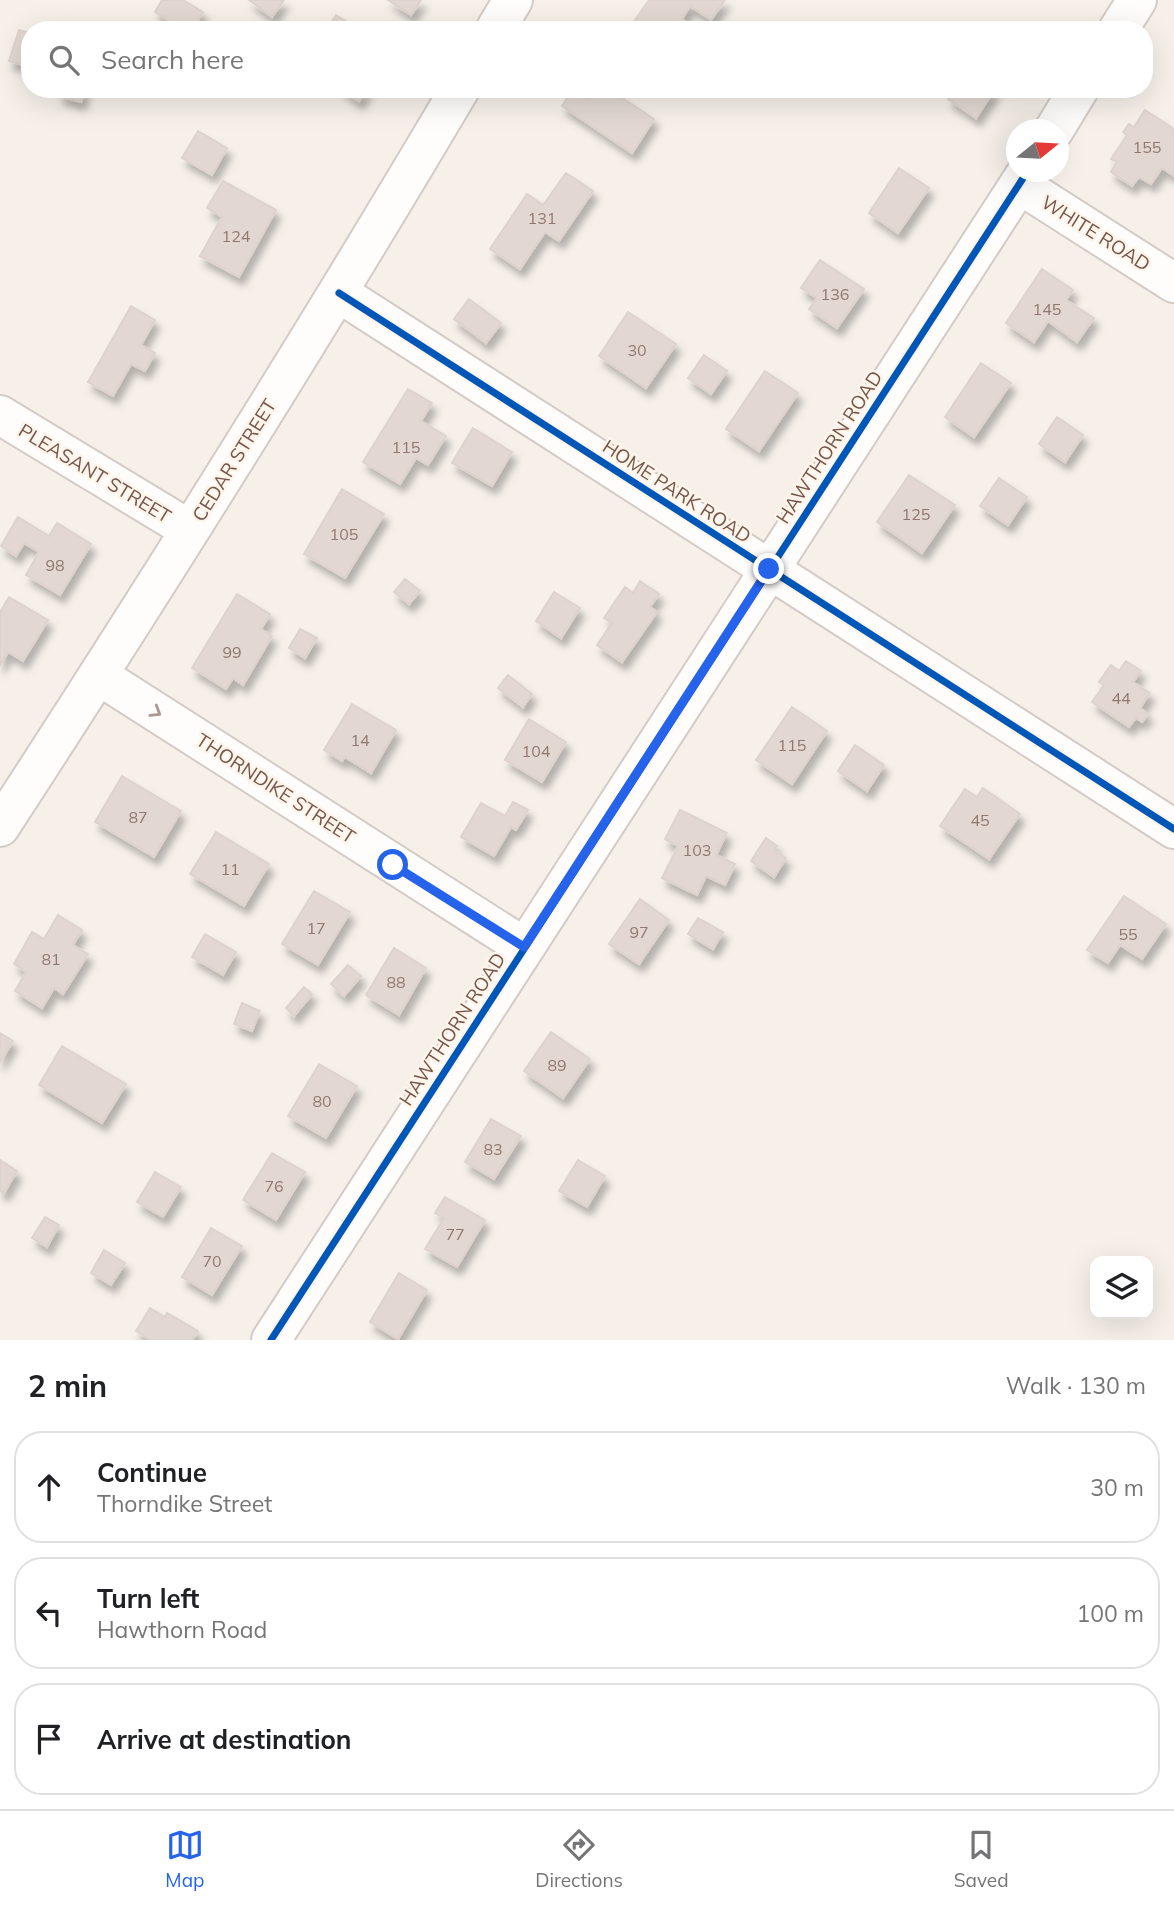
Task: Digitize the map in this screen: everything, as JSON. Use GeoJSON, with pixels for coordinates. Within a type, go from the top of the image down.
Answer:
{"type":"FeatureCollection","features":[{"type":"Feature","properties":{"kind":"street"},"geometry":{"type":"LineString","coordinates":[[500,21],[513,0]]}},
{"type":"Feature","properties":{"kind":"street"},"geometry":{"type":"LineString","coordinates":[[1124,21],[1137,0]]}},
{"type":"Feature","properties":{"kind":"street","name":"CEDAR STREET"},"geometry":{"type":"LineString","coordinates":[[0,827],[339,293],[455,98]]}},
{"type":"Feature","properties":{"kind":"street"},"geometry":{"type":"LineString","coordinates":[[1061,119],[1074,98]]}},
{"type":"Feature","properties":{"kind":"street","name":"HAWTHORN ROAD"},"geometry":{"type":"LineString","coordinates":[[271,1340],[1020,182]]}},
{"type":"Feature","properties":{"kind":"street","name":"WHITE ROAD"},"geometry":{"type":"LineString","coordinates":[[1029,182],[1174,283]]}},
{"type":"Feature","properties":{"kind":"street","name":"HOME PARK ROAD"},"geometry":{"type":"LineString","coordinates":[[339,293],[1174,830]]}},
{"type":"Feature","properties":{"kind":"street","name":"PLEASANT STREET"},"geometry":{"type":"LineString","coordinates":[[0,415],[190,530]]}},
{"type":"Feature","properties":{"kind":"street","name":"THORNDIKE STREET"},"geometry":{"type":"LineString","coordinates":[[98,676],[524,947]]}},
{"type":"Feature","properties":{"kind":"building"},"geometry":{"type":"Polygon","coordinates":[[[162,0],[183,0],[203,12],[198,21],[169,21],[155,12],[162,0]]]}},
{"type":"Feature","properties":{"kind":"building"},"geometry":{"type":"Polygon","coordinates":[[[249,0],[284,0],[272,17],[249,0]]]}},
{"type":"Feature","properties":{"kind":"building"},"geometry":{"type":"Polygon","coordinates":[[[388,0],[421,0],[411,15],[388,0]]]}},
{"type":"Feature","properties":{"kind":"building"},"geometry":{"type":"Polygon","coordinates":[[[649,0],[725,0],[711,20],[690,6],[682,19],[685,21],[634,21],[649,0]]]}},
{"type":"Feature","properties":{"kind":"building"},"geometry":{"type":"Polygon","coordinates":[[[336,15],[346,21],[332,21],[336,15]]]}},
{"type":"Feature","properties":{"kind":"building"},"geometry":{"type":"Polygon","coordinates":[[[19,30],[21,31],[21,64],[9,61],[19,30]]]}},
{"type":"Feature","properties":{"kind":"building"},"geometry":{"type":"Polygon","coordinates":[[[66,98],[82,98],[81,102],[66,98]]]}},
{"type":"Feature","properties":{"kind":"building"},"geometry":{"type":"Polygon","coordinates":[[[567,98],[622,98],[654,119],[632,153],[562,106],[567,98]]]}},
{"type":"Feature","properties":{"kind":"building"},"geometry":{"type":"Polygon","coordinates":[[[949,98],[989,98],[976,118],[949,98]]]}},
{"type":"Feature","properties":{"kind":"building"},"geometry":{"type":"Polygon","coordinates":[[[1145,110],[1174,129],[1174,176],[1162,168],[1151,184],[1139,177],[1132,186],[1111,172],[1117,162],[1111,159],[1127,135],[1123,132],[1129,124],[1134,127],[1145,110]]]}},
{"type":"Feature","properties":{"kind":"building"},"geometry":{"type":"Polygon","coordinates":[[[198,131],[227,148],[212,175],[182,158],[198,131]]]}},
{"type":"Feature","properties":{"kind":"building"},"geometry":{"type":"Polygon","coordinates":[[[899,168],[929,188],[898,233],[869,213],[899,168]]]}},
{"type":"Feature","properties":{"kind":"building"},"geometry":{"type":"Polygon","coordinates":[[[566,173],[593,191],[559,241],[545,232],[520,269],[490,249],[527,194],[543,205],[566,173]]]}},
{"type":"Feature","properties":{"kind":"building"},"geometry":{"type":"Polygon","coordinates":[[[223,181],[276,210],[239,277],[200,256],[222,217],[207,208],[223,181]]]}},
{"type":"Feature","properties":{"kind":"building"},"geometry":{"type":"Polygon","coordinates":[[[820,260],[864,289],[837,328],[809,309],[817,298],[801,288],[820,260]]]}},
{"type":"Feature","properties":{"kind":"building"},"geometry":{"type":"Polygon","coordinates":[[[1042,269],[1073,290],[1066,300],[1094,318],[1077,342],[1048,321],[1034,342],[1006,323],[1042,269]]]}},
{"type":"Feature","properties":{"kind":"building"},"geometry":{"type":"Polygon","coordinates":[[[469,299],[501,323],[486,343],[454,319],[469,299]]]}},
{"type":"Feature","properties":{"kind":"building"},"geometry":{"type":"Polygon","coordinates":[[[131,306],[155,320],[141,345],[155,353],[145,371],[131,364],[113,396],[88,382],[131,306]]]}},
{"type":"Feature","properties":{"kind":"building"},"geometry":{"type":"Polygon","coordinates":[[[628,312],[676,344],[646,388],[599,356],[628,312]]]}},
{"type":"Feature","properties":{"kind":"building"},"geometry":{"type":"Polygon","coordinates":[[[704,355],[727,371],[711,394],[688,378],[704,355]]]}},
{"type":"Feature","properties":{"kind":"building"},"geometry":{"type":"Polygon","coordinates":[[[981,363],[1011,383],[974,437],[945,417],[981,363]]]}},
{"type":"Feature","properties":{"kind":"building"},"geometry":{"type":"Polygon","coordinates":[[[765,371],[798,393],[759,451],[726,429],[765,371]]]}},
{"type":"Feature","properties":{"kind":"building"},"geometry":{"type":"Polygon","coordinates":[[[408,389],[432,403],[421,421],[446,436],[428,465],[416,458],[400,484],[363,462],[408,389]]]}},
{"type":"Feature","properties":{"kind":"building"},"geometry":{"type":"Polygon","coordinates":[[[1057,417],[1083,435],[1065,462],[1039,444],[1057,417]]]}},
{"type":"Feature","properties":{"kind":"building"},"geometry":{"type":"Polygon","coordinates":[[[473,428],[512,452],[492,486],[452,463],[473,428]]]}},
{"type":"Feature","properties":{"kind":"building"},"geometry":{"type":"Polygon","coordinates":[[[909,475],[955,505],[922,553],[877,522],[909,475]]]}},
{"type":"Feature","properties":{"kind":"building"},"geometry":{"type":"Polygon","coordinates":[[[999,478],[1027,497],[1008,525],[980,506],[999,478]]]}},
{"type":"Feature","properties":{"kind":"building"},"geometry":{"type":"Polygon","coordinates":[[[342,489],[384,514],[345,578],[304,554],[342,489]]]}},
{"type":"Feature","properties":{"kind":"building"},"geometry":{"type":"Polygon","coordinates":[[[18,517],[49,536],[57,523],[91,544],[60,595],[26,575],[39,552],[24,543],[16,556],[1,546],[18,517]]]}},
{"type":"Feature","properties":{"kind":"building"},"geometry":{"type":"Polygon","coordinates":[[[405,579],[420,591],[409,604],[394,592],[405,579]]]}},
{"type":"Feature","properties":{"kind":"building"},"geometry":{"type":"Polygon","coordinates":[[[640,581],[659,594],[650,607],[657,612],[622,662],[597,645],[612,623],[604,618],[625,587],[633,593],[640,581]]]}},
{"type":"Feature","properties":{"kind":"building"},"geometry":{"type":"Polygon","coordinates":[[[554,592],[580,608],[561,638],[536,621],[554,592]]]}},
{"type":"Feature","properties":{"kind":"building"},"geometry":{"type":"Polygon","coordinates":[[[237,594],[270,614],[261,629],[272,636],[243,685],[233,678],[226,689],[192,668],[237,594]]]}},
{"type":"Feature","properties":{"kind":"building"},"geometry":{"type":"Polygon","coordinates":[[[9,597],[48,620],[23,661],[8,652],[0,665],[0,612],[9,597]]]}},
{"type":"Feature","properties":{"kind":"building"},"geometry":{"type":"Polygon","coordinates":[[[300,629],[317,638],[305,658],[289,648],[300,629]]]}},
{"type":"Feature","properties":{"kind":"building"},"geometry":{"type":"Polygon","coordinates":[[[1126,661],[1141,671],[1133,682],[1150,693],[1140,708],[1148,714],[1142,722],[1136,718],[1129,727],[1092,702],[1104,685],[1099,682],[1111,665],[1119,671],[1126,661]]]}},
{"type":"Feature","properties":{"kind":"building"},"geometry":{"type":"Polygon","coordinates":[[[508,675],[532,694],[523,707],[498,688],[508,675]]]}},
{"type":"Feature","properties":{"kind":"building"},"geometry":{"type":"Polygon","coordinates":[[[352,704],[396,730],[371,773],[345,757],[342,761],[324,750],[352,704]]]}},
{"type":"Feature","properties":{"kind":"building"},"geometry":{"type":"Polygon","coordinates":[[[792,707],[827,731],[792,784],[756,760],[792,707]]]}},
{"type":"Feature","properties":{"kind":"building"},"geometry":{"type":"Polygon","coordinates":[[[529,719],[566,742],[542,782],[505,760],[529,719]]]}},
{"type":"Feature","properties":{"kind":"building"},"geometry":{"type":"Polygon","coordinates":[[[855,745],[884,765],[867,791],[838,771],[855,745]]]}},
{"type":"Feature","properties":{"kind":"building"},"geometry":{"type":"Polygon","coordinates":[[[122,776],[181,811],[154,857],[95,822],[122,776]]]}},
{"type":"Feature","properties":{"kind":"building"},"geometry":{"type":"Polygon","coordinates":[[[983,788],[1020,814],[989,859],[940,826],[965,789],[977,797],[983,788]]]}},
{"type":"Feature","properties":{"kind":"building"},"geometry":{"type":"Polygon","coordinates":[[[513,802],[528,810],[516,830],[511,827],[494,856],[461,837],[481,803],[505,816],[513,802]]]}},
{"type":"Feature","properties":{"kind":"building"},"geometry":{"type":"Polygon","coordinates":[[[680,810],[727,833],[716,855],[735,864],[725,885],[706,876],[697,895],[662,878],[678,846],[665,839],[680,810]]]}},
{"type":"Feature","properties":{"kind":"building"},"geometry":{"type":"Polygon","coordinates":[[[216,832],[269,864],[244,906],[190,874],[216,832]]]}},
{"type":"Feature","properties":{"kind":"building"},"geometry":{"type":"Polygon","coordinates":[[[766,838],[777,846],[774,850],[786,858],[774,877],[751,861],[766,838]]]}},
{"type":"Feature","properties":{"kind":"building"},"geometry":{"type":"Polygon","coordinates":[[[314,891],[350,912],[318,965],[282,944],[314,891]]]}},
{"type":"Feature","properties":{"kind":"building"},"geometry":{"type":"Polygon","coordinates":[[[1124,896],[1166,924],[1142,959],[1120,945],[1108,963],[1087,950],[1124,896]]]}},
{"type":"Feature","properties":{"kind":"building"},"geometry":{"type":"Polygon","coordinates":[[[640,899],[669,920],[639,964],[609,944],[640,899]]]}},
{"type":"Feature","properties":{"kind":"building"},"geometry":{"type":"Polygon","coordinates":[[[58,915],[82,930],[73,945],[88,954],[63,994],[54,988],[42,1008],[15,991],[26,972],[14,964],[32,932],[44,939],[58,915]]]}},
{"type":"Feature","properties":{"kind":"building"},"geometry":{"type":"Polygon","coordinates":[[[698,918],[723,932],[713,949],[688,934],[698,918]]]}},
{"type":"Feature","properties":{"kind":"building"},"geometry":{"type":"Polygon","coordinates":[[[205,934],[236,952],[223,975],[192,957],[205,934]]]}},
{"type":"Feature","properties":{"kind":"building"},"geometry":{"type":"Polygon","coordinates":[[[394,948],[426,968],[399,1015],[366,995],[394,948]]]}},
{"type":"Feature","properties":{"kind":"building"},"geometry":{"type":"Polygon","coordinates":[[[348,965],[361,976],[344,996],[331,984],[348,965]]]}},
{"type":"Feature","properties":{"kind":"building"},"geometry":{"type":"Polygon","coordinates":[[[304,987],[312,994],[294,1016],[286,1008],[304,987]]]}},
{"type":"Feature","properties":{"kind":"building"},"geometry":{"type":"Polygon","coordinates":[[[242,1003],[260,1011],[252,1031],[234,1024],[242,1003]]]}},
{"type":"Feature","properties":{"kind":"building"},"geometry":{"type":"Polygon","coordinates":[[[551,1032],[590,1059],[563,1098],[524,1071],[551,1032]]]}},
{"type":"Feature","properties":{"kind":"building"},"geometry":{"type":"Polygon","coordinates":[[[0,1033],[13,1041],[0,1062],[0,1033]]]}},
{"type":"Feature","properties":{"kind":"building"},"geometry":{"type":"Polygon","coordinates":[[[62,1046],[126,1084],[102,1123],[39,1085],[62,1046]]]}},
{"type":"Feature","properties":{"kind":"building"},"geometry":{"type":"Polygon","coordinates":[[[319,1064],[357,1086],[326,1138],[288,1116],[319,1064]]]}},
{"type":"Feature","properties":{"kind":"building"},"geometry":{"type":"Polygon","coordinates":[[[491,1119],[521,1136],[494,1179],[465,1162],[491,1119]]]}},
{"type":"Feature","properties":{"kind":"building"},"geometry":{"type":"Polygon","coordinates":[[[272,1153],[305,1172],[276,1220],[243,1200],[272,1153]]]}},
{"type":"Feature","properties":{"kind":"building"},"geometry":{"type":"Polygon","coordinates":[[[0,1160],[17,1171],[4,1193],[0,1191],[0,1160]]]}},
{"type":"Feature","properties":{"kind":"building"},"geometry":{"type":"Polygon","coordinates":[[[578,1160],[605,1176],[587,1207],[559,1191],[578,1160]]]}},
{"type":"Feature","properties":{"kind":"building"},"geometry":{"type":"Polygon","coordinates":[[[155,1172],[181,1187],[163,1217],[137,1202],[155,1172]]]}},
{"type":"Feature","properties":{"kind":"building"},"geometry":{"type":"Polygon","coordinates":[[[445,1197],[485,1220],[457,1267],[425,1249],[444,1218],[435,1213],[445,1197]]]}},
{"type":"Feature","properties":{"kind":"building"},"geometry":{"type":"Polygon","coordinates":[[[45,1217],[59,1225],[47,1247],[32,1238],[45,1217]]]}},
{"type":"Feature","properties":{"kind":"building"},"geometry":{"type":"Polygon","coordinates":[[[211,1228],[242,1246],[212,1295],[182,1277],[211,1228]]]}},
{"type":"Feature","properties":{"kind":"building"},"geometry":{"type":"Polygon","coordinates":[[[104,1250],[125,1263],[111,1285],[91,1273],[104,1250]]]}},
{"type":"Feature","properties":{"kind":"building"},"geometry":{"type":"Polygon","coordinates":[[[399,1273],[427,1290],[398,1339],[370,1322],[399,1273]]]}},
{"type":"Feature","properties":{"kind":"building"},"geometry":{"type":"Polygon","coordinates":[[[150,1308],[165,1317],[167,1313],[198,1331],[192,1340],[151,1340],[136,1331],[150,1308]]]}},
{"type":"Feature","properties":{"kind":"cycle path"},"geometry":{"type":"LineString","coordinates":[[271,1340],[1021,182]]}},
{"type":"Feature","properties":{"kind":"cycle path"},"geometry":{"type":"LineString","coordinates":[[339,293],[1174,829]]}},
{"type":"Feature","properties":{"kind":"route"},"geometry":{"type":"LineString","coordinates":[[393,865],[524,947],[769,569]]}}]}
